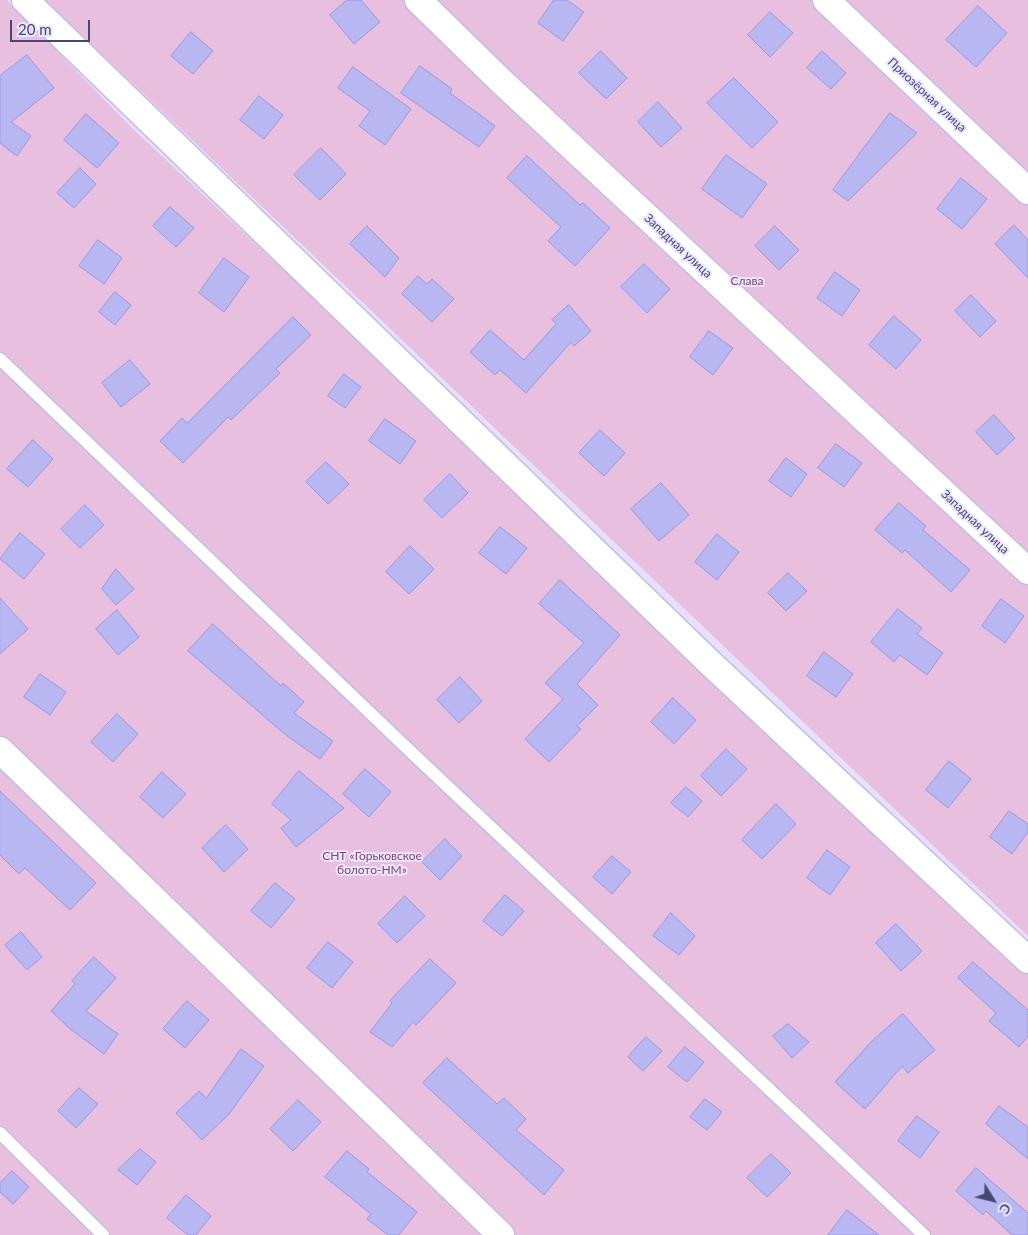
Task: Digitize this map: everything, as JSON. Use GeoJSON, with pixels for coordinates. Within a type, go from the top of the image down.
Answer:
{"type":"FeatureCollection","features":[{"type":"Feature","properties":{"kind":"street"},"geometry":{"type":"LineString","coordinates":[[25,0],[708,661],[1028,960]]}},
{"type":"Feature","properties":{"kind":"street","name":"Западная улица"},"geometry":{"type":"LineString","coordinates":[[418,0],[502,82],[1028,571]]}},
{"type":"Feature","properties":{"kind":"street","name":"Приозёрная улица"},"geometry":{"type":"LineString","coordinates":[[826,0],[1028,191]]}},
{"type":"Feature","properties":{"kind":"street"},"geometry":{"type":"LineString","coordinates":[[0,750],[501,1235]]}},
{"type":"Feature","properties":{"kind":"lane"},"geometry":{"type":"LineString","coordinates":[[0,359],[418,759],[924,1235]]}},
{"type":"Feature","properties":{"kind":"lane"},"geometry":{"type":"LineString","coordinates":[[0,1133],[103,1235]]}},
{"type":"Feature","properties":{"kind":"green space","name":"СНТ «Горьковское болото-НМ»"},"geometry":{"type":"Polygon","coordinates":[[[0,0],[7,0],[132,128],[1028,968],[1028,1235],[0,1235],[0,0]]]}},
{"type":"Feature","properties":{"kind":"green space","name":"Слава"},"geometry":{"type":"Polygon","coordinates":[[[45,0],[1028,0],[1028,936],[45,0]]]}},
{"type":"Feature","properties":{"kind":"building"},"geometry":{"type":"Polygon","coordinates":[[[347,0],[361,0],[380,22],[354,44],[330,15],[347,0]]]}},
{"type":"Feature","properties":{"kind":"building"},"geometry":{"type":"Polygon","coordinates":[[[554,0],[567,0],[584,12],[563,41],[538,23],[554,0]]]}},
{"type":"Feature","properties":{"kind":"building"},"geometry":{"type":"Polygon","coordinates":[[[978,6],[1007,33],[976,67],[946,40],[978,6]]]}},
{"type":"Feature","properties":{"kind":"building"},"geometry":{"type":"Polygon","coordinates":[[[770,12],[793,33],[770,57],[748,35],[770,12]]]}},
{"type":"Feature","properties":{"kind":"building"},"geometry":{"type":"Polygon","coordinates":[[[191,32],[213,51],[193,74],[171,56],[191,32]]]}},
{"type":"Feature","properties":{"kind":"building"},"geometry":{"type":"Polygon","coordinates":[[[601,51],[627,78],[606,99],[579,73],[601,51]]]}},
{"type":"Feature","properties":{"kind":"building"},"geometry":{"type":"Polygon","coordinates":[[[822,51],[846,73],[831,89],[807,68],[822,51]]]}},
{"type":"Feature","properties":{"kind":"building"},"geometry":{"type":"Polygon","coordinates":[[[27,55],[54,88],[11,122],[31,136],[17,156],[0,143],[0,76],[27,55]]]}},
{"type":"Feature","properties":{"kind":"building"},"geometry":{"type":"Polygon","coordinates":[[[420,66],[452,89],[450,93],[495,126],[479,147],[401,93],[420,66]]]}},
{"type":"Feature","properties":{"kind":"building"},"geometry":{"type":"Polygon","coordinates":[[[353,67],[411,109],[385,145],[359,126],[370,111],[338,88],[353,67]]]}},
{"type":"Feature","properties":{"kind":"building"},"geometry":{"type":"Polygon","coordinates":[[[734,78],[778,122],[752,148],[707,103],[734,78]]]}},
{"type":"Feature","properties":{"kind":"building"},"geometry":{"type":"Polygon","coordinates":[[[259,96],[283,115],[264,139],[240,120],[259,96]]]}},
{"type":"Feature","properties":{"kind":"building"},"geometry":{"type":"Polygon","coordinates":[[[658,102],[682,128],[661,147],[638,122],[658,102]]]}},
{"type":"Feature","properties":{"kind":"building"},"geometry":{"type":"Polygon","coordinates":[[[890,113],[917,133],[848,201],[833,190],[890,113]]]}},
{"type":"Feature","properties":{"kind":"building"},"geometry":{"type":"Polygon","coordinates":[[[86,114],[119,143],[97,168],[64,140],[86,114]]]}},
{"type":"Feature","properties":{"kind":"building"},"geometry":{"type":"Polygon","coordinates":[[[321,148],[346,174],[320,200],[294,175],[321,148]]]}},
{"type":"Feature","properties":{"kind":"building"},"geometry":{"type":"Polygon","coordinates":[[[726,155],[767,184],[742,218],[702,189],[726,155]]]}},
{"type":"Feature","properties":{"kind":"building"},"geometry":{"type":"Polygon","coordinates":[[[527,156],[580,205],[583,203],[610,228],[575,266],[548,241],[561,227],[507,178],[527,156]]]}},
{"type":"Feature","properties":{"kind":"building"},"geometry":{"type":"Polygon","coordinates":[[[80,168],[96,184],[74,208],[57,193],[80,168]]]}},
{"type":"Feature","properties":{"kind":"building"},"geometry":{"type":"Polygon","coordinates":[[[961,178],[987,199],[962,229],[937,209],[961,178]]]}},
{"type":"Feature","properties":{"kind":"building"},"geometry":{"type":"Polygon","coordinates":[[[170,207],[194,228],[176,247],[153,226],[170,207]]]}},
{"type":"Feature","properties":{"kind":"building"},"geometry":{"type":"Polygon","coordinates":[[[1014,225],[1028,240],[1028,278],[995,244],[1014,225]]]}},
{"type":"Feature","properties":{"kind":"building"},"geometry":{"type":"Polygon","coordinates":[[[367,226],[399,258],[385,277],[350,244],[367,226]]]}},
{"type":"Feature","properties":{"kind":"building"},"geometry":{"type":"Polygon","coordinates":[[[775,226],[799,250],[779,270],[755,246],[775,226]]]}},
{"type":"Feature","properties":{"kind":"building"},"geometry":{"type":"Polygon","coordinates":[[[98,240],[122,258],[104,284],[79,266],[98,240]]]}},
{"type":"Feature","properties":{"kind":"building"},"geometry":{"type":"Polygon","coordinates":[[[224,258],[249,277],[224,312],[199,293],[224,258]]]}},
{"type":"Feature","properties":{"kind":"building"},"geometry":{"type":"Polygon","coordinates":[[[644,264],[670,289],[647,313],[621,287],[644,264]]]}},
{"type":"Feature","properties":{"kind":"building"},"geometry":{"type":"Polygon","coordinates":[[[835,272],[860,290],[842,316],[817,298],[835,272]]]}},
{"type":"Feature","properties":{"kind":"building"},"geometry":{"type":"Polygon","coordinates":[[[418,276],[427,284],[432,279],[454,299],[432,322],[402,294],[418,276]]]}},
{"type":"Feature","properties":{"kind":"building"},"geometry":{"type":"Polygon","coordinates":[[[115,292],[131,305],[115,325],[99,312],[115,292]]]}},
{"type":"Feature","properties":{"kind":"building"},"geometry":{"type":"Polygon","coordinates":[[[971,295],[996,321],[980,337],[955,311],[971,295]]]}},
{"type":"Feature","properties":{"kind":"building"},"geometry":{"type":"Polygon","coordinates":[[[569,305],[591,331],[574,346],[571,342],[526,393],[500,370],[495,375],[470,352],[490,330],[524,360],[556,324],[552,320],[569,305]]]}},
{"type":"Feature","properties":{"kind":"building"},"geometry":{"type":"Polygon","coordinates":[[[894,316],[921,340],[896,369],[869,345],[894,316]]]}},
{"type":"Feature","properties":{"kind":"building"},"geometry":{"type":"Polygon","coordinates":[[[293,317],[311,335],[276,369],[280,373],[231,420],[228,417],[183,463],[160,441],[182,418],[187,423],[293,317]]]}},
{"type":"Feature","properties":{"kind":"building"},"geometry":{"type":"Polygon","coordinates":[[[709,331],[733,348],[713,375],[690,357],[709,331]]]}},
{"type":"Feature","properties":{"kind":"building"},"geometry":{"type":"Polygon","coordinates":[[[130,360],[150,384],[121,407],[102,383],[130,360]]]}},
{"type":"Feature","properties":{"kind":"building"},"geometry":{"type":"Polygon","coordinates":[[[344,374],[361,387],[345,408],[328,396],[344,374]]]}},
{"type":"Feature","properties":{"kind":"building"},"geometry":{"type":"Polygon","coordinates":[[[994,415],[1015,438],[997,455],[976,432],[994,415]]]}},
{"type":"Feature","properties":{"kind":"building"},"geometry":{"type":"Polygon","coordinates":[[[385,419],[416,441],[400,464],[369,441],[385,419]]]}},
{"type":"Feature","properties":{"kind":"building"},"geometry":{"type":"Polygon","coordinates":[[[600,430],[625,453],[604,476],[579,453],[600,430]]]}},
{"type":"Feature","properties":{"kind":"building"},"geometry":{"type":"Polygon","coordinates":[[[33,440],[53,459],[28,487],[7,469],[33,440]]]}},
{"type":"Feature","properties":{"kind":"building"},"geometry":{"type":"Polygon","coordinates":[[[836,444],[862,463],[844,487],[818,468],[836,444]]]}},
{"type":"Feature","properties":{"kind":"building"},"geometry":{"type":"Polygon","coordinates":[[[786,458],[807,474],[791,497],[769,481],[786,458]]]}},
{"type":"Feature","properties":{"kind":"building"},"geometry":{"type":"Polygon","coordinates":[[[326,462],[349,484],[328,504],[306,482],[326,462]]]}},
{"type":"Feature","properties":{"kind":"building"},"geometry":{"type":"Polygon","coordinates":[[[450,474],[468,493],[442,518],[424,500],[450,474]]]}},
{"type":"Feature","properties":{"kind":"building"},"geometry":{"type":"Polygon","coordinates":[[[661,483],[689,515],[659,541],[631,509],[661,483]]]}},
{"type":"Feature","properties":{"kind":"building"},"geometry":{"type":"Polygon","coordinates":[[[899,503],[926,526],[923,530],[970,570],[951,592],[905,550],[902,553],[875,530],[899,503]]]}},
{"type":"Feature","properties":{"kind":"building"},"geometry":{"type":"Polygon","coordinates":[[[85,505],[104,525],[80,548],[61,529],[85,505]]]}},
{"type":"Feature","properties":{"kind":"building"},"geometry":{"type":"Polygon","coordinates":[[[500,527],[527,548],[506,574],[479,553],[500,527]]]}},
{"type":"Feature","properties":{"kind":"building"},"geometry":{"type":"Polygon","coordinates":[[[20,533],[45,554],[24,579],[0,559],[20,533]]]}},
{"type":"Feature","properties":{"kind":"building"},"geometry":{"type":"Polygon","coordinates":[[[717,534],[739,552],[717,580],[695,562],[717,534]]]}},
{"type":"Feature","properties":{"kind":"building"},"geometry":{"type":"Polygon","coordinates":[[[410,546],[434,569],[409,594],[386,572],[410,546]]]}},
{"type":"Feature","properties":{"kind":"building"},"geometry":{"type":"Polygon","coordinates":[[[116,569],[134,589],[116,605],[102,589],[116,569]]]}},
{"type":"Feature","properties":{"kind":"building"},"geometry":{"type":"Polygon","coordinates":[[[788,573],[807,591],[786,611],[768,593],[788,573]]]}},
{"type":"Feature","properties":{"kind":"building"},"geometry":{"type":"Polygon","coordinates":[[[560,580],[620,635],[577,684],[598,705],[577,726],[581,729],[549,762],[525,739],[563,699],[545,683],[584,643],[539,604],[560,580]]]}},
{"type":"Feature","properties":{"kind":"building"},"geometry":{"type":"Polygon","coordinates":[[[0,598],[28,629],[0,654],[0,598]]]}},
{"type":"Feature","properties":{"kind":"building"},"geometry":{"type":"Polygon","coordinates":[[[1001,599],[1024,616],[1005,643],[982,626],[1001,599]]]}},
{"type":"Feature","properties":{"kind":"building"},"geometry":{"type":"Polygon","coordinates":[[[898,609],[922,628],[917,634],[943,653],[927,675],[900,655],[894,662],[871,642],[898,609]]]}},
{"type":"Feature","properties":{"kind":"building"},"geometry":{"type":"Polygon","coordinates":[[[117,610],[139,637],[118,655],[96,629],[117,610]]]}},
{"type":"Feature","properties":{"kind":"building"},"geometry":{"type":"Polygon","coordinates":[[[213,624],[281,686],[283,683],[304,702],[294,713],[333,741],[320,759],[287,736],[188,651],[213,624]]]}},
{"type":"Feature","properties":{"kind":"building"},"geometry":{"type":"Polygon","coordinates":[[[824,652],[853,674],[836,697],[807,676],[824,652]]]}},
{"type":"Feature","properties":{"kind":"building"},"geometry":{"type":"Polygon","coordinates":[[[40,674],[66,692],[50,715],[24,697],[40,674]]]}},
{"type":"Feature","properties":{"kind":"building"},"geometry":{"type":"Polygon","coordinates":[[[460,677],[482,701],[459,723],[437,700],[460,677]]]}},
{"type":"Feature","properties":{"kind":"building"},"geometry":{"type":"Polygon","coordinates":[[[673,698],[696,720],[674,744],[651,722],[673,698]]]}},
{"type":"Feature","properties":{"kind":"building"},"geometry":{"type":"Polygon","coordinates":[[[117,714],[138,734],[113,762],[91,742],[117,714]]]}},
{"type":"Feature","properties":{"kind":"building"},"geometry":{"type":"Polygon","coordinates":[[[726,749],[747,769],[721,796],[701,776],[726,749]]]}},
{"type":"Feature","properties":{"kind":"building"},"geometry":{"type":"Polygon","coordinates":[[[949,761],[971,779],[948,808],[926,790],[949,761]]]}},
{"type":"Feature","properties":{"kind":"building"},"geometry":{"type":"Polygon","coordinates":[[[365,769],[391,792],[369,817],[343,794],[365,769]]]}},
{"type":"Feature","properties":{"kind":"building"},"geometry":{"type":"Polygon","coordinates":[[[299,771],[344,808],[296,847],[281,828],[291,820],[272,804],[299,771]]]}},
{"type":"Feature","properties":{"kind":"building"},"geometry":{"type":"Polygon","coordinates":[[[162,772],[186,794],[163,818],[140,797],[162,772]]]}},
{"type":"Feature","properties":{"kind":"building"},"geometry":{"type":"Polygon","coordinates":[[[686,787],[702,801],[688,817],[671,803],[686,787]]]}},
{"type":"Feature","properties":{"kind":"building"},"geometry":{"type":"Polygon","coordinates":[[[0,791],[96,883],[70,910],[25,868],[19,874],[0,855],[0,791]]]}},
{"type":"Feature","properties":{"kind":"building"},"geometry":{"type":"Polygon","coordinates":[[[776,804],[796,824],[762,859],[742,840],[776,804]]]}},
{"type":"Feature","properties":{"kind":"building"},"geometry":{"type":"Polygon","coordinates":[[[1009,811],[1028,824],[1028,832],[1012,854],[990,837],[1009,811]]]}},
{"type":"Feature","properties":{"kind":"building"},"geometry":{"type":"Polygon","coordinates":[[[226,825],[248,849],[224,872],[202,848],[226,825]]]}},
{"type":"Feature","properties":{"kind":"building"},"geometry":{"type":"Polygon","coordinates":[[[445,839],[462,856],[440,880],[422,862],[445,839]]]}},
{"type":"Feature","properties":{"kind":"building"},"geometry":{"type":"Polygon","coordinates":[[[827,850],[850,867],[830,895],[807,878],[827,850]]]}},
{"type":"Feature","properties":{"kind":"building"},"geometry":{"type":"Polygon","coordinates":[[[612,856],[631,872],[612,894],[593,877],[612,856]]]}},
{"type":"Feature","properties":{"kind":"building"},"geometry":{"type":"Polygon","coordinates":[[[275,883],[295,899],[271,928],[251,911],[275,883]]]}},
{"type":"Feature","properties":{"kind":"building"},"geometry":{"type":"Polygon","coordinates":[[[505,895],[524,911],[502,936],[483,921],[505,895]]]}},
{"type":"Feature","properties":{"kind":"building"},"geometry":{"type":"Polygon","coordinates":[[[405,896],[425,916],[397,943],[378,924],[405,896]]]}},
{"type":"Feature","properties":{"kind":"building"},"geometry":{"type":"Polygon","coordinates":[[[671,913],[695,936],[679,955],[653,936],[671,913]]]}},
{"type":"Feature","properties":{"kind":"building"},"geometry":{"type":"Polygon","coordinates":[[[896,924],[922,951],[901,971],[876,943],[896,924]]]}},
{"type":"Feature","properties":{"kind":"building"},"geometry":{"type":"Polygon","coordinates":[[[21,932],[42,957],[27,970],[5,945],[21,932]]]}},
{"type":"Feature","properties":{"kind":"building"},"geometry":{"type":"Polygon","coordinates":[[[328,942],[353,962],[332,988],[307,968],[328,942]]]}},
{"type":"Feature","properties":{"kind":"building"},"geometry":{"type":"Polygon","coordinates":[[[94,957],[116,978],[86,1011],[118,1034],[104,1054],[69,1028],[51,1011],[75,984],[72,981],[94,957]]]}},
{"type":"Feature","properties":{"kind":"building"},"geometry":{"type":"Polygon","coordinates":[[[430,959],[456,983],[416,1025],[413,1022],[392,1047],[370,1032],[392,1003],[390,1001],[430,959]]]}},
{"type":"Feature","properties":{"kind":"building"},"geometry":{"type":"Polygon","coordinates":[[[973,962],[1028,1010],[1028,1036],[1019,1047],[989,1021],[996,1013],[958,978],[973,962]]]}},
{"type":"Feature","properties":{"kind":"building"},"geometry":{"type":"Polygon","coordinates":[[[187,1001],[209,1020],[185,1048],[163,1029],[187,1001]]]}},
{"type":"Feature","properties":{"kind":"building"},"geometry":{"type":"Polygon","coordinates":[[[903,1014],[935,1050],[908,1073],[902,1066],[865,1109],[835,1082],[871,1042],[903,1014]]]}},
{"type":"Feature","properties":{"kind":"building"},"geometry":{"type":"Polygon","coordinates":[[[788,1024],[809,1042],[792,1058],[773,1036],[788,1024]]]}},
{"type":"Feature","properties":{"kind":"building"},"geometry":{"type":"Polygon","coordinates":[[[646,1037],[662,1051],[643,1071],[628,1057],[646,1037]]]}},
{"type":"Feature","properties":{"kind":"building"},"geometry":{"type":"Polygon","coordinates":[[[685,1047],[704,1062],[687,1082],[668,1067],[685,1047]]]}},
{"type":"Feature","properties":{"kind":"building"},"geometry":{"type":"Polygon","coordinates":[[[241,1049],[264,1066],[229,1114],[202,1140],[176,1113],[199,1091],[206,1098],[241,1049]]]}},
{"type":"Feature","properties":{"kind":"building"},"geometry":{"type":"Polygon","coordinates":[[[447,1058],[497,1104],[504,1098],[526,1119],[516,1130],[564,1170],[544,1195],[423,1083],[447,1058]]]}},
{"type":"Feature","properties":{"kind":"building"},"geometry":{"type":"Polygon","coordinates":[[[79,1088],[98,1104],[76,1128],[58,1111],[79,1088]]]}},
{"type":"Feature","properties":{"kind":"building"},"geometry":{"type":"Polygon","coordinates":[[[705,1099],[722,1112],[707,1130],[690,1117],[705,1099]]]}},
{"type":"Feature","properties":{"kind":"building"},"geometry":{"type":"Polygon","coordinates":[[[298,1100],[321,1122],[293,1151],[270,1129],[298,1100]]]}},
{"type":"Feature","properties":{"kind":"building"},"geometry":{"type":"Polygon","coordinates":[[[999,1106],[1028,1127],[1028,1159],[986,1124],[999,1106]]]}},
{"type":"Feature","properties":{"kind":"building"},"geometry":{"type":"Polygon","coordinates":[[[917,1116],[939,1132],[920,1158],[898,1141],[917,1116]]]}},
{"type":"Feature","properties":{"kind":"building"},"geometry":{"type":"Polygon","coordinates":[[[140,1149],[156,1162],[137,1185],[118,1170],[140,1149]]]}},
{"type":"Feature","properties":{"kind":"building"},"geometry":{"type":"Polygon","coordinates":[[[347,1151],[369,1169],[367,1172],[417,1212],[399,1235],[388,1235],[367,1219],[371,1214],[325,1177],[347,1151]]]}},
{"type":"Feature","properties":{"kind":"building"},"geometry":{"type":"Polygon","coordinates":[[[771,1154],[791,1173],[767,1197],[747,1178],[771,1154]]]}},
{"type":"Feature","properties":{"kind":"building"},"geometry":{"type":"Polygon","coordinates":[[[976,1168],[1028,1213],[1028,1235],[1012,1235],[986,1211],[983,1215],[956,1191],[976,1168]]]}},
{"type":"Feature","properties":{"kind":"building"},"geometry":{"type":"Polygon","coordinates":[[[12,1171],[29,1187],[13,1204],[0,1192],[0,1183],[12,1171]]]}},
{"type":"Feature","properties":{"kind":"building"},"geometry":{"type":"Polygon","coordinates":[[[186,1195],[211,1216],[196,1235],[188,1235],[167,1218],[186,1195]]]}},
{"type":"Feature","properties":{"kind":"building"},"geometry":{"type":"Polygon","coordinates":[[[847,1210],[879,1235],[828,1235],[847,1210]]]}}]}
